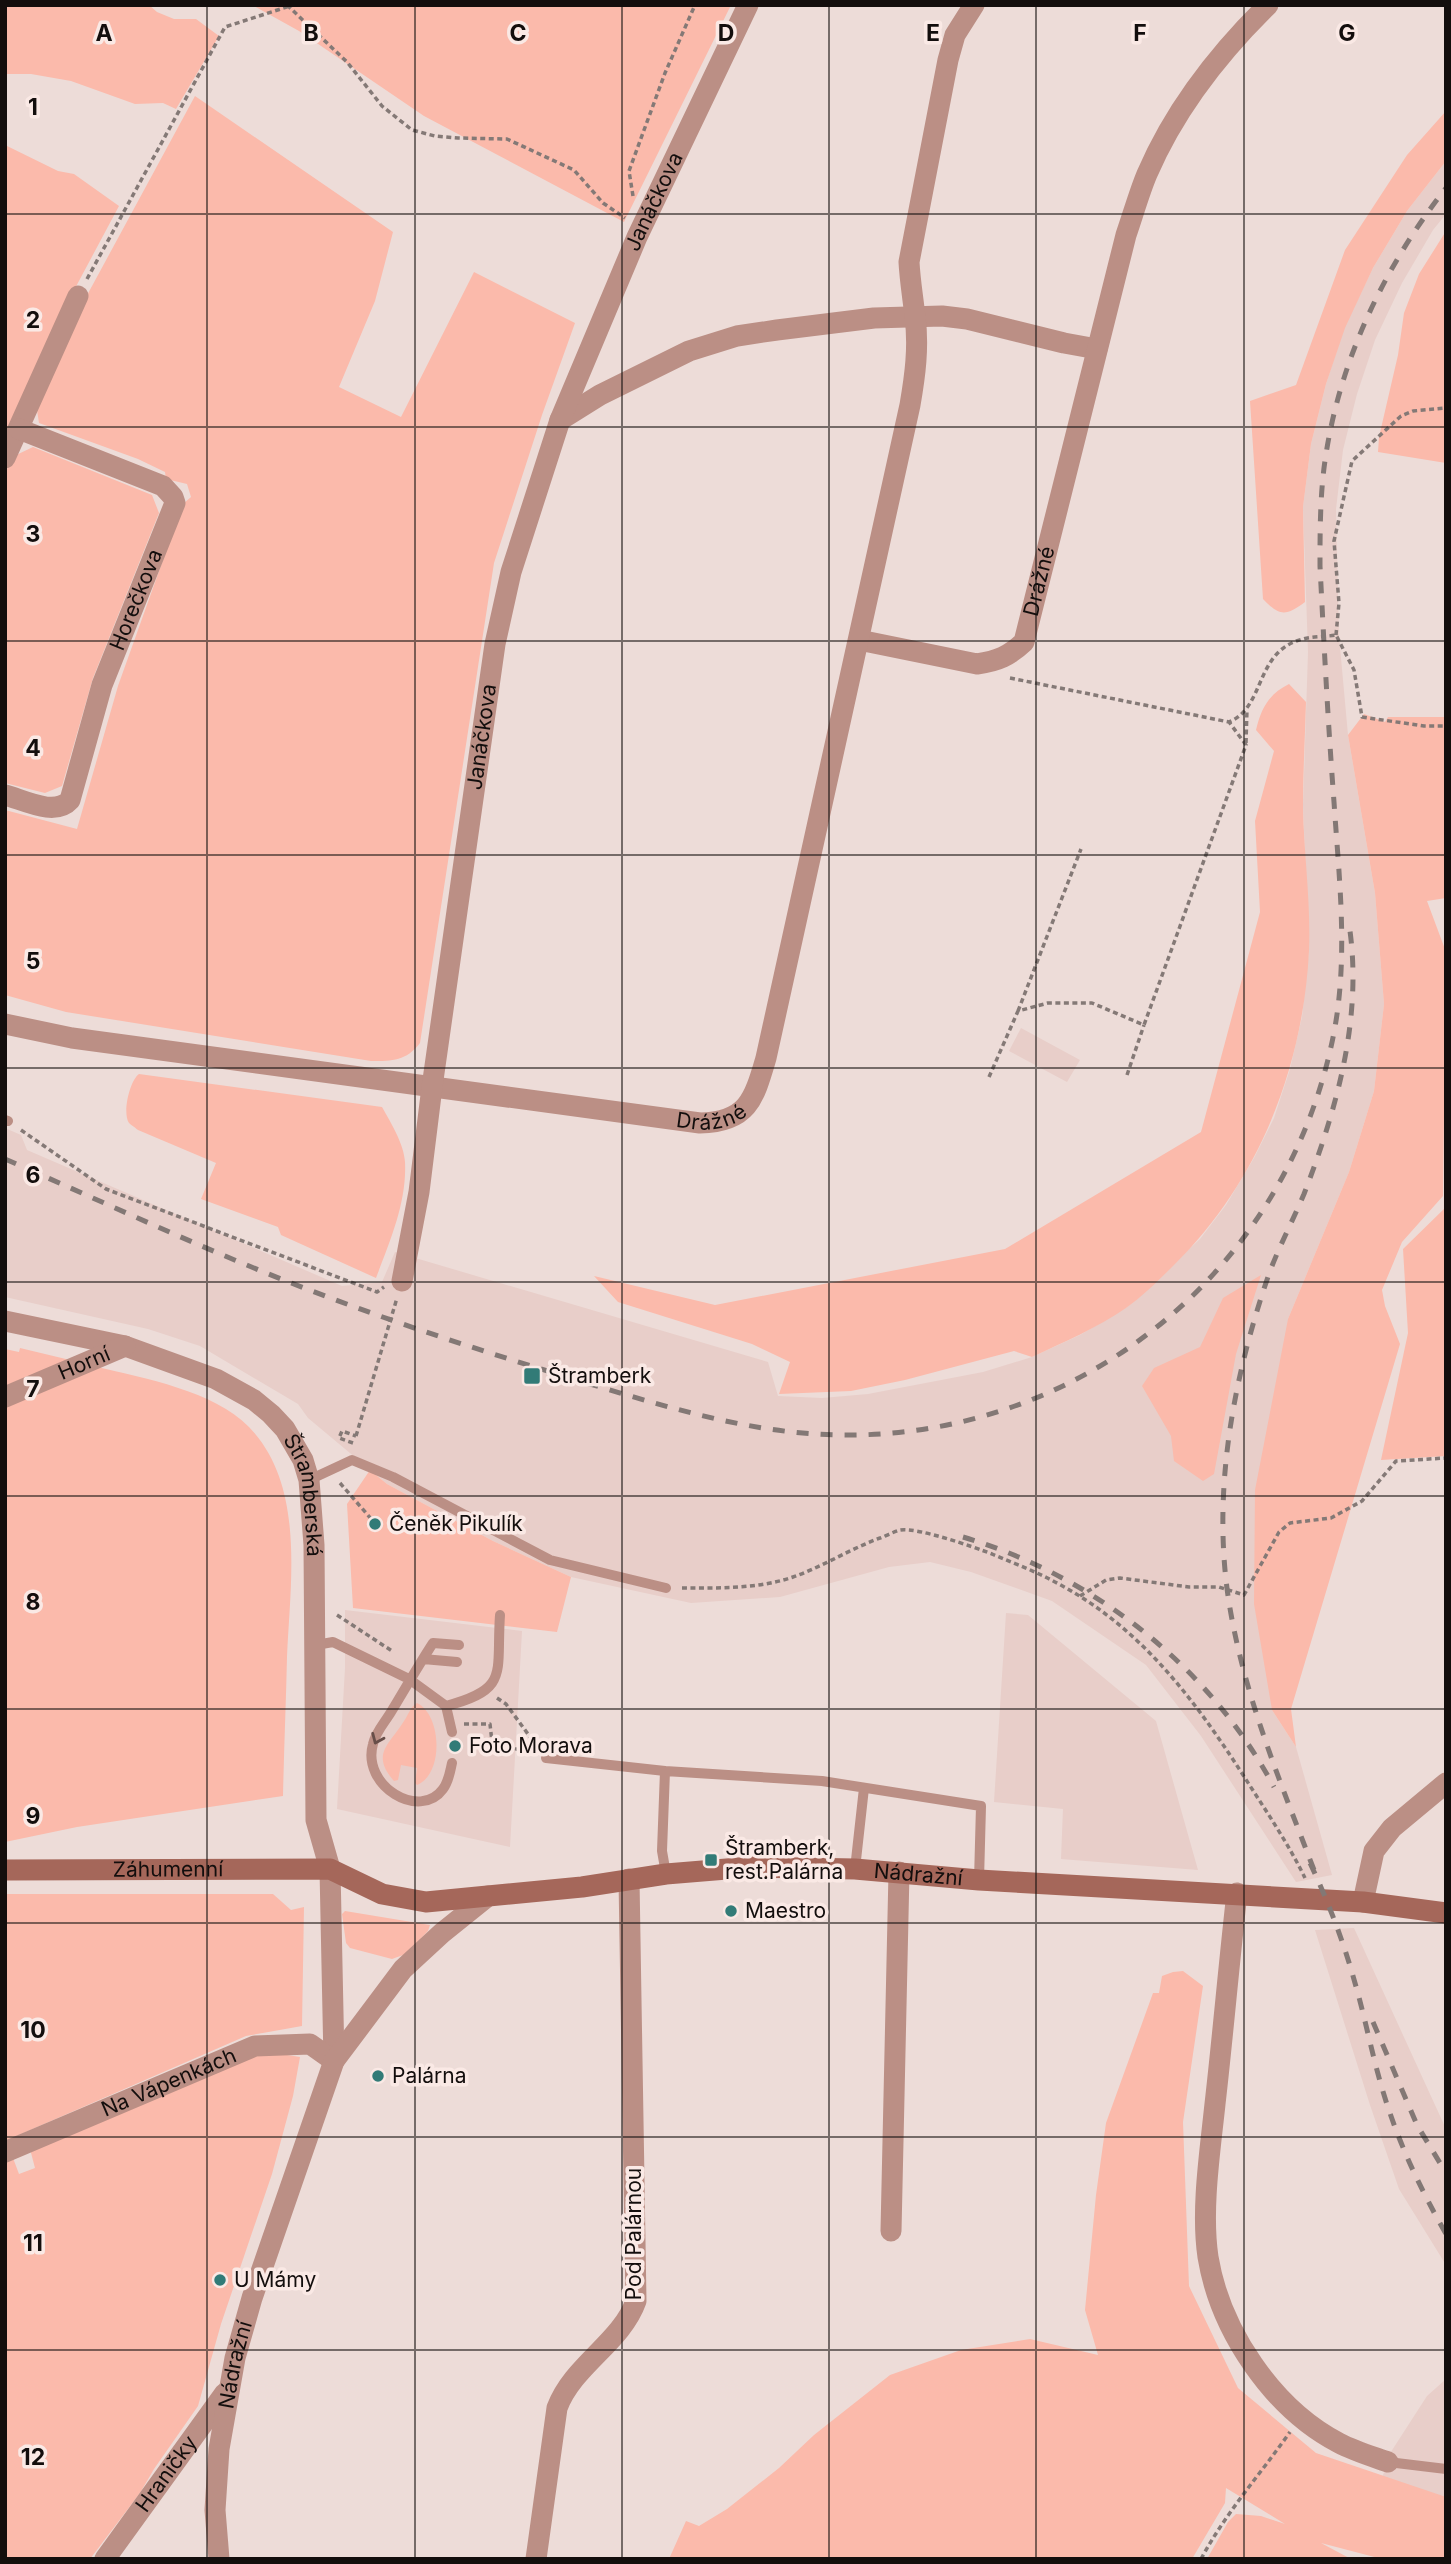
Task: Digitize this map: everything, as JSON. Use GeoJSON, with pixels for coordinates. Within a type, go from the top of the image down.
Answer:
{"type":"FeatureCollection","features":[{"type":"Feature","properties":{"kind":"main road","name":"Nádražní"},"geometry":{"type":"LineString","coordinates":[[488,1896],[582,1887],[666,1874],[751,1867],[899,1872],[979,1880],[1237,1893],[1317,1894],[1446,1913]]}},
{"type":"Feature","properties":{"kind":"main road","name":"Záhumenní"},"geometry":{"type":"LineString","coordinates":[[5,1870],[330,1869]]}},
{"type":"Feature","properties":{"kind":"main road"},"geometry":{"type":"LineString","coordinates":[[330,1869],[382,1894],[400,1899],[426,1902],[488,1896]]}},
{"type":"Feature","properties":{"kind":"street","name":"Janáčkova"},"geometry":{"type":"LineString","coordinates":[[432,1087],[495,644],[510,572],[559,420],[640,231],[748,5]]}},
{"type":"Feature","properties":{"kind":"street","name":"Drážné"},"geometry":{"type":"LineString","coordinates":[[859,640],[977,664],[997,661],[1024,642],[1126,235],[1147,174],[1186,103],[1215,60],[1268,5]]}},
{"type":"Feature","properties":{"kind":"street","name":"Drážné"},"geometry":{"type":"LineString","coordinates":[[432,1087],[700,1123],[724,1121],[745,1108],[754,1097],[766,1058],[916,370],[915,318],[910,292],[909,262],[948,60],[955,35],[967,10]]}},
{"type":"Feature","properties":{"kind":"street"},"geometry":{"type":"LineString","coordinates":[[5,458],[78,296]]}},
{"type":"Feature","properties":{"kind":"street"},"geometry":{"type":"LineString","coordinates":[[559,420],[689,351],[737,336],[777,330],[874,318],[942,316],[967,319],[1064,344],[1097,349]]}},
{"type":"Feature","properties":{"kind":"street","name":"Horečkova"},"geometry":{"type":"LineString","coordinates":[[5,794],[50,808],[65,806],[70,800],[102,685],[175,503],[163,486],[19,429]]}},
{"type":"Feature","properties":{"kind":"street"},"geometry":{"type":"LineString","coordinates":[[5,1024],[72,1038],[353,1074],[432,1087],[419,1192],[401,1285]]}},
{"type":"Feature","properties":{"kind":"street","name":"Štramberská"},"geometry":{"type":"LineString","coordinates":[[5,1321],[125,1346],[206,1374],[254,1400],[285,1429],[300,1454],[309,1480],[314,1545],[316,1820],[330,1869]]}},
{"type":"Feature","properties":{"kind":"street","name":"Horní"},"geometry":{"type":"LineString","coordinates":[[5,1397],[125,1346]]}},
{"type":"Feature","properties":{"kind":"street"},"geometry":{"type":"LineString","coordinates":[[1363,1902],[1374,1851],[1392,1828],[1446,1783]]}},
{"type":"Feature","properties":{"kind":"street","name":"Nádražní"},"geometry":{"type":"LineString","coordinates":[[330,1869],[334,2061]]}},
{"type":"Feature","properties":{"kind":"street"},"geometry":{"type":"LineString","coordinates":[[891,2231],[899,1872]]}},
{"type":"Feature","properties":{"kind":"street","name":"Pod Palárnou"},"geometry":{"type":"LineString","coordinates":[[536,2559],[557,2407],[564,2390],[631,2317],[636,2301],[629,1880]]}},
{"type":"Feature","properties":{"kind":"street"},"geometry":{"type":"LineString","coordinates":[[1237,1893],[1208,2171],[1208,2255],[1214,2283],[1224,2312],[1270,2386],[1301,2416],[1337,2442],[1388,2462]]}},
{"type":"Feature","properties":{"kind":"street","name":"Nádražní"},"geometry":{"type":"LineString","coordinates":[[219,2559],[215,2510],[219,2449],[229,2388],[252,2298],[334,2061],[402,1969],[488,1896]]}},
{"type":"Feature","properties":{"kind":"street","name":"Na Vápenkách"},"geometry":{"type":"LineString","coordinates":[[5,2152],[255,2046],[310,2044],[334,2061]]}},
{"type":"Feature","properties":{"kind":"street","name":"Hraničky"},"geometry":{"type":"LineString","coordinates":[[105,2559],[229,2388]]}},
{"type":"Feature","properties":{"kind":"lane"},"geometry":{"type":"LineString","coordinates":[[309,1480],[352,1460],[393,1477],[550,1560],[666,1588]]}},
{"type":"Feature","properties":{"kind":"lane"},"geometry":{"type":"LineString","coordinates":[[446,1706],[486,1691],[496,1681],[500,1615]]}},
{"type":"Feature","properties":{"kind":"lane"},"geometry":{"type":"LineString","coordinates":[[316,1645],[333,1642],[409,1679],[446,1706],[451,1728]]}},
{"type":"Feature","properties":{"kind":"lane"},"geometry":{"type":"LineString","coordinates":[[452,1763],[449,1778],[442,1791],[430,1798],[418,1800],[392,1794],[375,1775],[371,1762],[373,1743],[433,1643],[459,1645]]}},
{"type":"Feature","properties":{"kind":"lane"},"geometry":{"type":"LineString","coordinates":[[423,1659],[457,1662]]}},
{"type":"Feature","properties":{"kind":"lane"},"geometry":{"type":"LineString","coordinates":[[545,1758],[665,1771],[822,1781],[981,1806],[979,1880]]}},
{"type":"Feature","properties":{"kind":"lane"},"geometry":{"type":"LineString","coordinates":[[665,1771],[662,1851],[666,1874]]}},
{"type":"Feature","properties":{"kind":"lane"},"geometry":{"type":"LineString","coordinates":[[855,1870],[864,1788]]}},
{"type":"Feature","properties":{"kind":"lane"},"geometry":{"type":"LineString","coordinates":[[1388,2462],[1446,2469]]}},
{"type":"Feature","properties":{"kind":"path"},"geometry":{"type":"LineString","coordinates":[[640,231],[629,171],[665,73],[695,5]]}},
{"type":"Feature","properties":{"kind":"path"},"geometry":{"type":"LineString","coordinates":[[78,296],[225,27],[289,6],[347,62],[382,106],[412,130],[435,136],[507,139],[558,161],[574,170],[603,203],[640,231]]}},
{"type":"Feature","properties":{"kind":"path"},"geometry":{"type":"LineString","coordinates":[[1446,408],[1413,411],[1401,416],[1352,461],[1334,541],[1339,603],[1336,635],[1354,670],[1362,717],[1424,726],[1446,726]]}},
{"type":"Feature","properties":{"kind":"path"},"geometry":{"type":"LineString","coordinates":[[977,664],[989,673],[1048,687],[1229,722],[1239,718],[1247,709],[1270,660],[1284,648],[1302,639],[1336,635]]}},
{"type":"Feature","properties":{"kind":"path"},"geometry":{"type":"LineString","coordinates":[[1127,1075],[1246,745],[1247,709]]}},
{"type":"Feature","properties":{"kind":"path"},"geometry":{"type":"LineString","coordinates":[[1229,722],[1246,745]]}},
{"type":"Feature","properties":{"kind":"path"},"geometry":{"type":"LineString","coordinates":[[989,1077],[1018,1012],[1081,849]]}},
{"type":"Feature","properties":{"kind":"path"},"geometry":{"type":"LineString","coordinates":[[1018,1012],[1048,1003],[1092,1003],[1143,1025]]}},
{"type":"Feature","properties":{"kind":"path"},"geometry":{"type":"LineString","coordinates":[[7,1120],[106,1189],[377,1292],[394,1279],[401,1285],[356,1436],[342,1431],[339,1437],[355,1444]]}},
{"type":"Feature","properties":{"kind":"path"},"geometry":{"type":"LineString","coordinates":[[1080,1596],[1105,1580],[1120,1578],[1189,1587],[1219,1587],[1244,1595],[1279,1532],[1290,1522],[1331,1518],[1363,1501],[1396,1461],[1446,1458]]}},
{"type":"Feature","properties":{"kind":"path"},"geometry":{"type":"LineString","coordinates":[[329,1471],[373,1521]]}},
{"type":"Feature","properties":{"kind":"path"},"geometry":{"type":"LineString","coordinates":[[666,1588],[735,1588],[792,1577],[852,1548],[901,1530],[979,1549],[1055,1582],[1080,1596],[1149,1651],[1174,1677],[1215,1731],[1317,1894]]}},
{"type":"Feature","properties":{"kind":"path"},"geometry":{"type":"LineString","coordinates":[[486,1691],[506,1704],[545,1758]]}},
{"type":"Feature","properties":{"kind":"path"},"geometry":{"type":"LineString","coordinates":[[451,1728],[490,1724],[492,1742],[545,1758]]}},
{"type":"Feature","properties":{"kind":"path"},"geometry":{"type":"LineString","coordinates":[[1200,2559],[1236,2502],[1264,2470],[1301,2416]]}},
{"type":"Feature","properties":{"kind":"shaded area"},"geometry":{"type":"Polygon","coordinates":[[[5,5],[149,5],[157,12],[174,19],[196,19],[219,36],[176,109],[163,103],[135,104],[71,81],[31,74],[5,74],[5,5]]]}},
{"type":"Feature","properties":{"kind":"shaded area"},"geometry":{"type":"Polygon","coordinates":[[[252,5],[731,5],[624,222],[424,116],[299,31],[252,5]]]}},
{"type":"Feature","properties":{"kind":"shaded area"},"geometry":{"type":"Polygon","coordinates":[[[195,96],[393,232],[375,301],[339,387],[401,417],[474,272],[575,323],[494,563],[420,1043],[404,1057],[392,1060],[371,1061],[66,1012],[5,995],[5,810],[77,829],[118,686],[183,504],[191,497],[187,484],[166,479],[165,472],[138,459],[39,423],[36,404],[85,299],[195,96]]]}},
{"type":"Feature","properties":{"kind":"shaded area"},"geometry":{"type":"Polygon","coordinates":[[[1446,111],[1446,161],[1407,211],[1373,268],[1345,328],[1326,384],[1311,444],[1303,507],[1305,602],[1288,612],[1279,612],[1263,599],[1250,401],[1296,385],[1345,250],[1407,155],[1446,111]]]}},
{"type":"Feature","properties":{"kind":"shaded area"},"geometry":{"type":"Polygon","coordinates":[[[5,145],[58,171],[74,174],[119,206],[72,294],[5,436],[5,145]]]}},
{"type":"Feature","properties":{"kind":"shaded area"},"geometry":{"type":"Polygon","coordinates":[[[1446,161],[1446,214],[1433,230],[1402,283],[1375,340],[1357,394],[1343,450],[1336,509],[1339,636],[1348,735],[1375,893],[1384,1004],[1374,1091],[1349,1172],[1288,1319],[1272,1710],[1296,1747],[1332,1875],[1296,1882],[1201,1736],[1146,1665],[1052,1601],[971,1572],[930,1562],[889,1567],[780,1597],[691,1603],[571,1577],[493,1541],[387,1484],[308,1418],[298,1404],[200,1346],[148,1329],[5,1297],[5,1128],[21,1135],[27,1150],[342,1286],[382,1282],[395,1252],[768,1362],[778,1396],[822,1398],[868,1394],[983,1372],[1032,1357],[1080,1335],[1127,1307],[1200,1239],[1226,1205],[1274,1118],[1290,1069],[1302,1017],[1309,950],[1303,806],[1308,652],[1303,507],[1311,444],[1344,328],[1373,268],[1407,211],[1446,161]]]}},
{"type":"Feature","properties":{"kind":"shaded area"},"geometry":{"type":"Polygon","coordinates":[[[1446,231],[1446,463],[1378,452],[1404,313],[1419,274],[1446,231]]]}},
{"type":"Feature","properties":{"kind":"shaded area"},"geometry":{"type":"Polygon","coordinates":[[[33,447],[152,495],[159,513],[93,678],[62,786],[45,793],[5,783],[5,474],[12,457],[33,447]]]}},
{"type":"Feature","properties":{"kind":"shaded area"},"geometry":{"type":"Polygon","coordinates":[[[1289,684],[1306,702],[1303,808],[1309,951],[1297,1038],[1271,1121],[1230,1198],[1204,1233],[1139,1298],[1104,1322],[1032,1357],[1014,1351],[905,1380],[851,1391],[779,1394],[790,1362],[752,1344],[618,1302],[594,1276],[715,1305],[1005,1249],[1201,1132],[1260,912],[1255,821],[1274,751],[1256,730],[1267,702],[1289,684]]]}},
{"type":"Feature","properties":{"kind":"shaded area"},"geometry":{"type":"Polygon","coordinates":[[[1364,714],[1385,722],[1388,717],[1446,717],[1446,898],[1427,901],[1446,952],[1443,1196],[1402,1242],[1382,1290],[1385,1306],[1400,1344],[1291,1709],[1296,1747],[1272,1710],[1254,1604],[1255,1490],[1288,1319],[1349,1172],[1374,1091],[1384,1004],[1375,893],[1348,735],[1364,714]]]}},
{"type":"Feature","properties":{"kind":"shaded area"},"geometry":{"type":"Polygon","coordinates":[[[1021,1028],[1080,1060],[1067,1082],[1009,1051],[1021,1028]]]}},
{"type":"Feature","properties":{"kind":"shaded area"},"geometry":{"type":"Polygon","coordinates":[[[139,1074],[382,1107],[402,1148],[405,1177],[396,1221],[376,1278],[281,1235],[278,1227],[201,1199],[216,1163],[138,1130],[129,1123],[126,1112],[128,1097],[139,1074]]]}},
{"type":"Feature","properties":{"kind":"shaded area"},"geometry":{"type":"Polygon","coordinates":[[[1446,1207],[1446,1456],[1381,1460],[1408,1333],[1403,1249],[1446,1207]]]}},
{"type":"Feature","properties":{"kind":"shaded area"},"geometry":{"type":"Polygon","coordinates":[[[1261,1275],[1236,1354],[1214,1474],[1203,1481],[1174,1461],[1171,1436],[1142,1386],[1154,1368],[1200,1347],[1223,1298],[1261,1275]]]}},
{"type":"Feature","properties":{"kind":"shaded area"},"geometry":{"type":"Polygon","coordinates":[[[20,1348],[70,1360],[5,1386],[5,1349],[19,1352],[20,1348]]]}},
{"type":"Feature","properties":{"kind":"shaded area"},"geometry":{"type":"Polygon","coordinates":[[[97,1367],[178,1388],[217,1404],[249,1427],[267,1451],[279,1477],[287,1506],[291,1567],[283,1796],[77,1827],[5,1842],[5,1406],[97,1367]]]}},
{"type":"Feature","properties":{"kind":"shaded area"},"geometry":{"type":"Polygon","coordinates":[[[370,1470],[387,1484],[493,1541],[571,1577],[557,1632],[353,1608],[347,1504],[370,1470]]]}},
{"type":"Feature","properties":{"kind":"shaded area"},"geometry":{"type":"Polygon","coordinates":[[[345,1610],[522,1631],[510,1847],[337,1809],[345,1668],[345,1610]]]}},
{"type":"Feature","properties":{"kind":"shaded area"},"geometry":{"type":"Polygon","coordinates":[[[1006,1613],[1028,1615],[1156,1721],[1198,1870],[1061,1859],[1063,1809],[994,1802],[1006,1613]]]}},
{"type":"Feature","properties":{"kind":"shaded area"},"geometry":{"type":"Polygon","coordinates":[[[417,1703],[431,1719],[436,1744],[432,1769],[426,1779],[417,1785],[417,1768],[401,1765],[398,1780],[394,1781],[383,1763],[383,1756],[388,1743],[417,1703]]]}},
{"type":"Feature","properties":{"kind":"shaded area"},"geometry":{"type":"Polygon","coordinates":[[[5,1894],[273,1894],[291,1910],[304,1907],[302,2026],[246,2036],[5,2141],[5,1894]]]}},
{"type":"Feature","properties":{"kind":"shaded area"},"geometry":{"type":"Polygon","coordinates":[[[345,1911],[430,1925],[428,1931],[406,1954],[392,1959],[350,1948],[346,1943],[342,1914],[345,1911]]]}},
{"type":"Feature","properties":{"kind":"shaded area"},"geometry":{"type":"Polygon","coordinates":[[[1354,1928],[1446,2129],[1446,2265],[1399,2189],[1315,1930],[1354,1928]]]}},
{"type":"Feature","properties":{"kind":"shaded area"},"geometry":{"type":"Polygon","coordinates":[[[1183,1971],[1203,1986],[1183,2122],[1189,2286],[1238,2388],[1316,2453],[1446,2497],[1446,2559],[1382,2559],[1321,2543],[1351,2559],[1207,2559],[1228,2522],[1236,2514],[1261,2516],[1285,2524],[1226,2488],[1225,2503],[1192,2559],[669,2559],[686,2521],[699,2526],[727,2509],[890,2375],[961,2350],[1030,2339],[1098,2355],[1085,2310],[1106,2123],[1153,1993],[1159,1993],[1162,1976],[1183,1971]]]}},
{"type":"Feature","properties":{"kind":"shaded area"},"geometry":{"type":"Polygon","coordinates":[[[256,2050],[300,2057],[293,2096],[272,2174],[221,2324],[198,2406],[140,2493],[90,2559],[5,2559],[5,2162],[13,2158],[19,2174],[35,2168],[30,2149],[256,2050]]]}},
{"type":"Feature","properties":{"kind":"shaded area"},"geometry":{"type":"Polygon","coordinates":[[[1446,2379],[1446,2559],[1382,2559],[1373,2501],[1388,2462],[1387,2458],[1427,2396],[1446,2379]]]}},
{"type":"Feature","properties":{"kind":"railway"},"geometry":{"type":"LineString","coordinates":[[5,1159],[211,1250],[366,1311],[580,1381],[676,1409],[741,1424],[774,1430],[840,1435],[935,1427],[981,1417],[1026,1402],[1069,1383],[1110,1360],[1149,1333],[1186,1302],[1240,1243],[1283,1176],[1315,1104],[1326,1066],[1339,999],[1342,943],[1320,566],[1325,463],[1334,413],[1344,378],[1370,310],[1405,247],[1446,188]]}},
{"type":"Feature","properties":{"kind":"railway"},"geometry":{"type":"LineString","coordinates":[[1314,1870],[1266,1744],[1238,1647],[1225,1571],[1224,1484],[1235,1397],[1257,1312],[1270,1271],[1316,1163],[1344,1065],[1352,998],[1350,931]]}},
{"type":"Feature","properties":{"kind":"railway"},"geometry":{"type":"LineString","coordinates":[[963,1537],[1011,1554],[1058,1576],[1102,1602],[1144,1632],[1182,1665],[1217,1703],[1248,1743],[1274,1787]]}},
{"type":"Feature","properties":{"kind":"railway"},"geometry":{"type":"LineString","coordinates":[[1310,1863],[1346,1953],[1397,2133],[1446,2234]]}},
{"type":"Feature","properties":{"kind":"railway"},"geometry":{"type":"LineString","coordinates":[[1373,2022],[1417,2125],[1446,2173]]}},
{"type":"Feature","properties":{"kind":"place","name":"Štramberk"},"geometry":{"type":"Point","coordinates":[532,1376]}},
{"type":"Feature","properties":{"kind":"place","name":"Čeněk Pikulík"},"geometry":{"type":"Point","coordinates":[375,1524]}},
{"type":"Feature","properties":{"kind":"place","name":"Foto Morava"},"geometry":{"type":"Point","coordinates":[455,1746]}},
{"type":"Feature","properties":{"kind":"place","name":"Štramberk, rest.Palárna"},"geometry":{"type":"Point","coordinates":[711,1860]}},
{"type":"Feature","properties":{"kind":"place","name":"Maestro"},"geometry":{"type":"Point","coordinates":[731,1911]}},
{"type":"Feature","properties":{"kind":"place","name":"Palárna"},"geometry":{"type":"Point","coordinates":[378,2076]}},
{"type":"Feature","properties":{"kind":"place","name":"U Mámy"},"geometry":{"type":"Point","coordinates":[220,2280]}}]}
